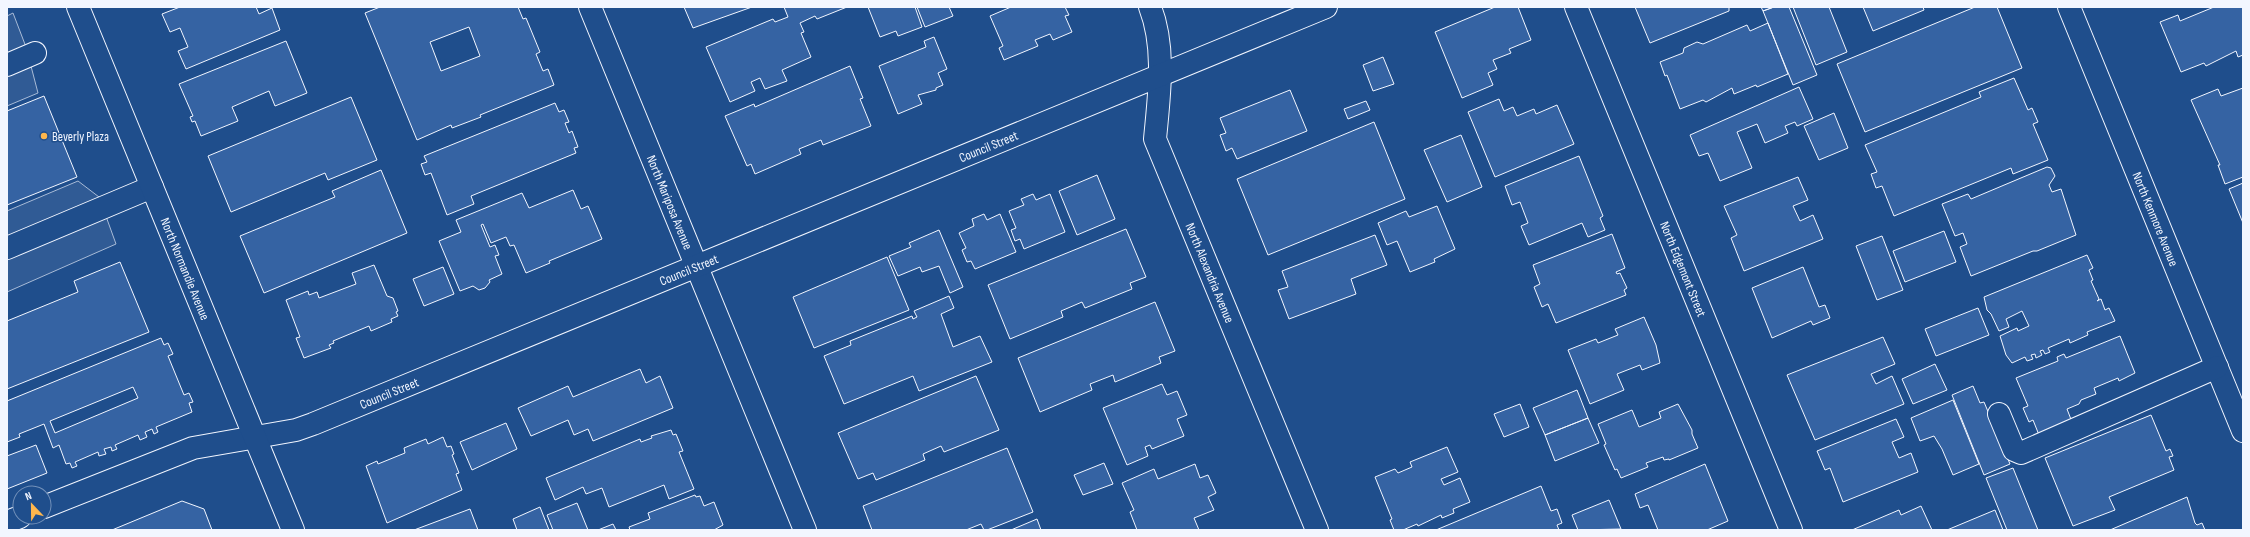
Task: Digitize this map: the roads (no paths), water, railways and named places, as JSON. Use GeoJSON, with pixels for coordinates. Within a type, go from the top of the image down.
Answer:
{"type":"FeatureCollection","features":[{"type":"Feature","properties":{"kind":"street","name":"North Normandie Avenue"},"geometry":{"type":"LineString","coordinates":[[78,7],[293,530]]}},
{"type":"Feature","properties":{"kind":"street","name":"North Mariposa Avenue"},"geometry":{"type":"LineString","coordinates":[[590,7],[805,530]]}},
{"type":"Feature","properties":{"kind":"street","name":"North Alexandria Avenue"},"geometry":{"type":"LineString","coordinates":[[1150,7],[1156,23],[1160,75],[1155,139],[1316,530]]}},
{"type":"Feature","properties":{"kind":"street","name":"Council Street"},"geometry":{"type":"LineString","coordinates":[[52,505],[193,448],[296,430],[313,424],[1326,7]]}},
{"type":"Feature","properties":{"kind":"street","name":"North Edgemont Street"},"geometry":{"type":"LineString","coordinates":[[1576,7],[1791,530]]}},
{"type":"Feature","properties":{"kind":"street","name":"North Kenmore Avenue"},"geometry":{"type":"LineString","coordinates":[[2069,7],[2243,431]]}},
{"type":"Feature","properties":{"kind":"street"},"geometry":{"type":"LineString","coordinates":[[7,65],[35,53]]}},
{"type":"Feature","properties":{"kind":"street"},"geometry":{"type":"LineString","coordinates":[[7,248],[152,187]]}},
{"type":"Feature","properties":{"kind":"street"},"geometry":{"type":"LineString","coordinates":[[1999,414],[2014,450],[2021,452],[2217,367]]}},
{"type":"Feature","properties":{"kind":"place","name":"Beverly Plaza"},"geometry":{"type":"Point","coordinates":[44,136]}}]}
